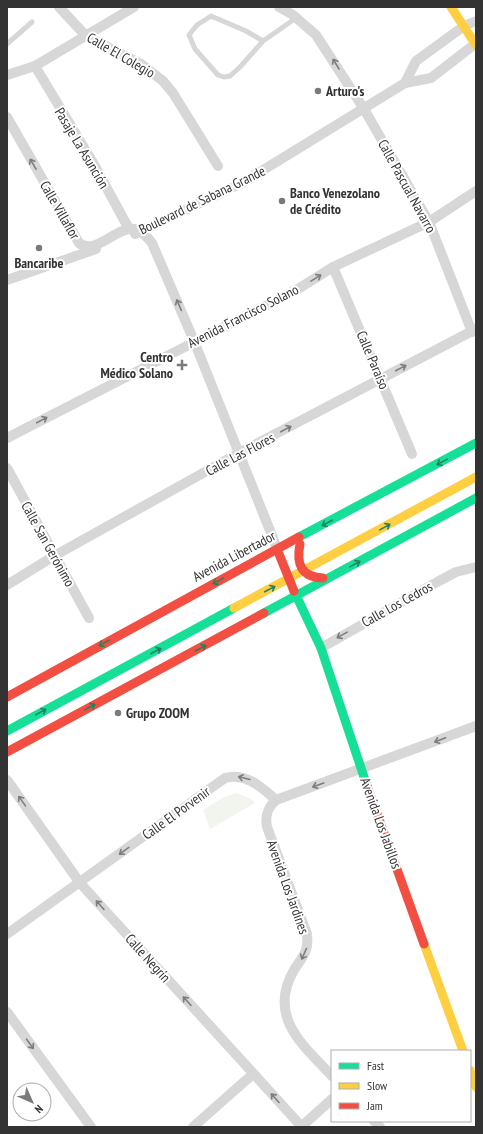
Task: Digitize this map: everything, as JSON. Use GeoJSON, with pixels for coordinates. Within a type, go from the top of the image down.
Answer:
{"type":"FeatureCollection","features":[{"type":"Feature","properties":{"kind":"main road"},"geometry":{"type":"LineString","coordinates":[[451,7],[475,41]]}},
{"type":"Feature","properties":{"kind":"main road","name":"Avenida Libertador"},"geometry":{"type":"LineString","coordinates":[[7,697],[476,443]]}},
{"type":"Feature","properties":{"kind":"main road"},"geometry":{"type":"LineString","coordinates":[[7,731],[476,477]]}},
{"type":"Feature","properties":{"kind":"main road"},"geometry":{"type":"LineString","coordinates":[[7,752],[295,594],[334,576],[476,498]]}},
{"type":"Feature","properties":{"kind":"main road"},"geometry":{"type":"LineString","coordinates":[[308,533],[300,544],[298,557],[301,568],[309,576],[322,578],[334,576]]}},
{"type":"Feature","properties":{"kind":"main road","name":"Avenida Los Jabillos"},"geometry":{"type":"LineString","coordinates":[[278,551],[295,594],[321,648],[362,769],[463,1050]]}},
{"type":"Feature","properties":{"kind":"main road"},"geometry":{"type":"LineString","coordinates":[[274,575],[309,556]]}},
{"type":"Feature","properties":{"kind":"main road"},"geometry":{"type":"LineString","coordinates":[[471,1073],[476,1087]]}},
{"type":"Feature","properties":{"kind":"street","name":"Calle El Colegio"},"geometry":{"type":"LineString","coordinates":[[58,7],[86,36],[141,64],[163,81],[173,92],[218,166]]}},
{"type":"Feature","properties":{"kind":"street"},"geometry":{"type":"LineString","coordinates":[[7,75],[35,66],[134,7]]}},
{"type":"Feature","properties":{"kind":"street","name":"Calle Pascual Navarro"},"geometry":{"type":"LineString","coordinates":[[279,7],[296,18],[316,35],[364,109],[429,222],[474,330]]}},
{"type":"Feature","properties":{"kind":"street","name":"Boulevard de Sabana Grande"},"geometry":{"type":"LineString","coordinates":[[405,82],[416,61],[464,26],[476,21]]}},
{"type":"Feature","properties":{"kind":"street","name":"Boulevard de Sabana Grande"},"geometry":{"type":"LineString","coordinates":[[7,280],[140,232],[242,183],[364,109],[405,82],[431,78],[475,41]]}},
{"type":"Feature","properties":{"kind":"street","name":"Pasaje La Asunción"},"geometry":{"type":"LineString","coordinates":[[35,66],[92,161],[129,229]]}},
{"type":"Feature","properties":{"kind":"street","name":"Calle Villaflor"},"geometry":{"type":"LineString","coordinates":[[7,117],[82,246],[91,246],[129,229]]}},
{"type":"Feature","properties":{"kind":"street","name":"Avenida Francisco Solano"},"geometry":{"type":"LineString","coordinates":[[7,438],[298,289],[333,267],[429,222],[476,191]]}},
{"type":"Feature","properties":{"kind":"street"},"geometry":{"type":"LineString","coordinates":[[129,229],[140,232],[152,243],[194,341],[278,551]]}},
{"type":"Feature","properties":{"kind":"street","name":"Calle Paraíso"},"geometry":{"type":"LineString","coordinates":[[333,267],[412,454]]}},
{"type":"Feature","properties":{"kind":"street","name":"Calle Las Flores"},"geometry":{"type":"LineString","coordinates":[[7,585],[54,556],[239,453],[474,330]]}},
{"type":"Feature","properties":{"kind":"street","name":"Calle San Gerónimo"},"geometry":{"type":"LineString","coordinates":[[7,468],[89,618]]}},
{"type":"Feature","properties":{"kind":"street","name":"Calle Los Cedros"},"geometry":{"type":"LineString","coordinates":[[321,648],[456,572],[476,566]]}},
{"type":"Feature","properties":{"kind":"street"},"geometry":{"type":"LineString","coordinates":[[276,800],[476,726]]}},
{"type":"Feature","properties":{"kind":"street","name":"Calle El Porvenir"},"geometry":{"type":"LineString","coordinates":[[7,934],[225,778],[242,777],[251,780],[276,800]]}},
{"type":"Feature","properties":{"kind":"street","name":"Calle Negrín"},"geometry":{"type":"LineString","coordinates":[[7,780],[80,883],[301,1127]]}},
{"type":"Feature","properties":{"kind":"street","name":"Avenida Los Jardines"},"geometry":{"type":"LineString","coordinates":[[276,800],[268,809],[265,819],[267,828],[307,934],[308,945],[288,984],[285,1007],[287,1020],[292,1032],[331,1075]]}},
{"type":"Feature","properties":{"kind":"street"},"geometry":{"type":"LineString","coordinates":[[7,1012],[91,1127]]}},
{"type":"Feature","properties":{"kind":"street"},"geometry":{"type":"LineString","coordinates":[[193,1127],[253,1074]]}},
{"type":"Feature","properties":{"kind":"street"},"geometry":{"type":"LineString","coordinates":[[301,1127],[331,1100]]}},
{"type":"Feature","properties":{"kind":"lane"},"geometry":{"type":"LineString","coordinates":[[263,41],[246,30],[211,16],[197,25],[189,35],[195,50],[218,75],[224,77],[230,76],[263,41],[296,18]]}},
{"type":"Feature","properties":{"kind":"lane"},"geometry":{"type":"LineString","coordinates":[[7,44],[32,22]]}},
{"type":"Feature","properties":{"kind":"shaded area"},"geometry":{"type":"Polygon","coordinates":[[[236,793],[251,799],[255,803],[210,829],[203,810],[224,797],[236,793]]]}},
{"type":"Feature","properties":{"kind":"traffic: fast"},"geometry":{"type":"LineString","coordinates":[[299,537],[476,443]]}},
{"type":"Feature","properties":{"kind":"traffic: fast"},"geometry":{"type":"LineString","coordinates":[[264,613],[476,498]]}},
{"type":"Feature","properties":{"kind":"traffic: fast"},"geometry":{"type":"LineString","coordinates":[[294,591],[321,648],[367,786]]}},
{"type":"Feature","properties":{"kind":"traffic: fast"},"geometry":{"type":"LineString","coordinates":[[7,731],[234,608]]}},
{"type":"Feature","properties":{"kind":"traffic: slow"},"geometry":{"type":"LineString","coordinates":[[451,7],[476,45]]}},
{"type":"Feature","properties":{"kind":"traffic: slow"},"geometry":{"type":"LineString","coordinates":[[234,608],[476,477]]}},
{"type":"Feature","properties":{"kind":"traffic: slow"},"geometry":{"type":"LineString","coordinates":[[424,944],[463,1050]]}},
{"type":"Feature","properties":{"kind":"traffic: slow"},"geometry":{"type":"LineString","coordinates":[[471,1073],[476,1087]]}},
{"type":"Feature","properties":{"kind":"traffic: jam"},"geometry":{"type":"LineString","coordinates":[[7,697],[299,537]]}},
{"type":"Feature","properties":{"kind":"traffic: jam"},"geometry":{"type":"LineString","coordinates":[[300,544],[299,558],[302,568],[310,575],[323,578]]}},
{"type":"Feature","properties":{"kind":"traffic: jam"},"geometry":{"type":"LineString","coordinates":[[279,554],[294,591]]}},
{"type":"Feature","properties":{"kind":"traffic: jam"},"geometry":{"type":"LineString","coordinates":[[7,752],[264,613]]}},
{"type":"Feature","properties":{"kind":"traffic: jam"},"geometry":{"type":"LineString","coordinates":[[367,786],[424,944]]}},
{"type":"Feature","properties":{"kind":"place","name":"Arturo's"},"geometry":{"type":"Point","coordinates":[318,91]}},
{"type":"Feature","properties":{"kind":"place","name":"Banco Venezolano de Crédito"},"geometry":{"type":"Point","coordinates":[282,201]}},
{"type":"Feature","properties":{"kind":"place","name":"Bancaribe"},"geometry":{"type":"Point","coordinates":[39,248]}},
{"type":"Feature","properties":{"kind":"place","name":"Centro Médico Solano"},"geometry":{"type":"Point","coordinates":[182,365]}},
{"type":"Feature","properties":{"kind":"place","name":"Grupo ZOOM"},"geometry":{"type":"Point","coordinates":[118,713]}}]}
